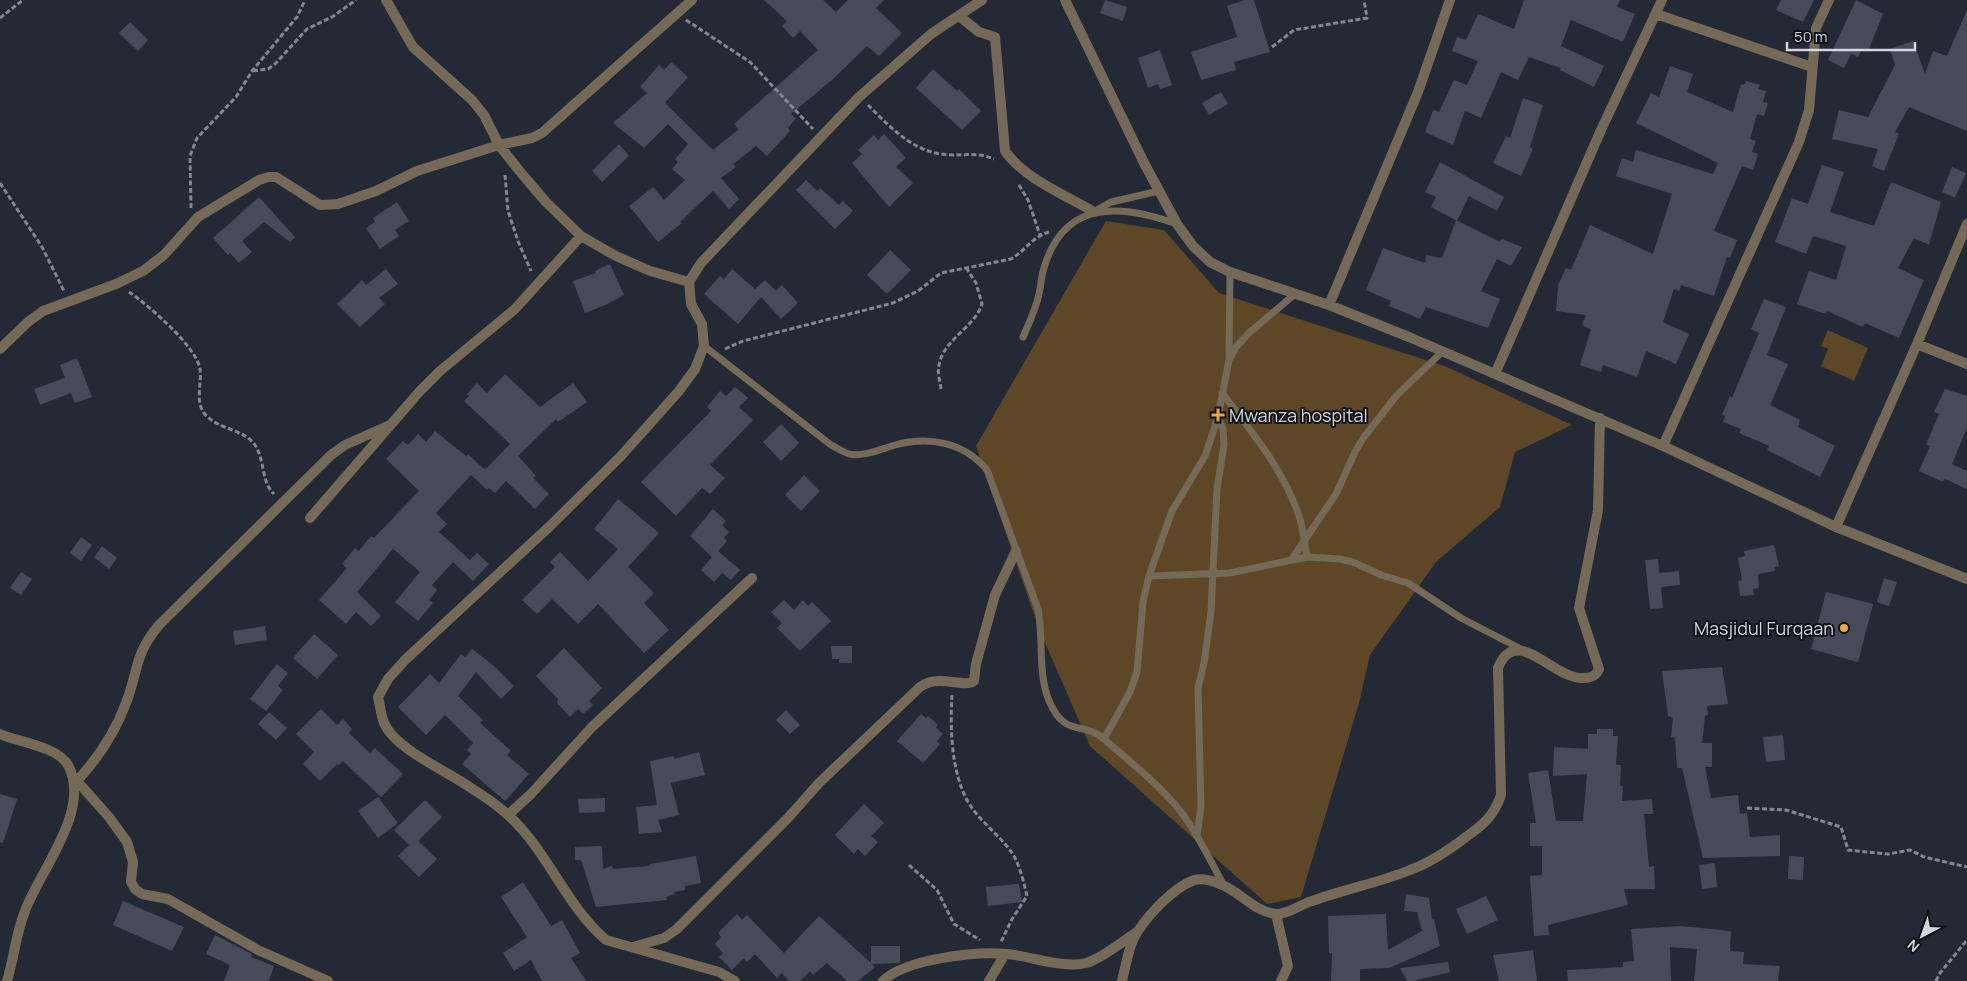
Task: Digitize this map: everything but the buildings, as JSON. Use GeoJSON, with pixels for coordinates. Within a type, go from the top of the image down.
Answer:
{"type":"FeatureCollection","features":[{"type":"Feature","properties":{"kind":"street"},"geometry":{"type":"LineString","coordinates":[[388,0],[413,47],[472,100],[484,115],[498,144],[546,202],[581,236],[616,256],[650,271],[689,282]]}},
{"type":"Feature","properties":{"kind":"street"},"geometry":{"type":"LineString","coordinates":[[0,349],[28,322],[43,312],[68,300],[116,284],[156,262],[186,228],[210,208],[269,177],[284,181],[320,205],[338,204],[376,191],[417,172],[498,144],[532,138],[552,126],[692,0]]}},
{"type":"Feature","properties":{"kind":"street"},"geometry":{"type":"LineString","coordinates":[[735,981],[719,972],[606,940],[594,930],[526,833],[508,815],[472,788],[404,747],[384,724],[378,697],[388,679],[405,660],[550,527],[621,456],[679,391],[695,369],[704,346],[702,324],[691,304],[689,282],[701,263],[859,97],[918,44],[982,0]]}},
{"type":"Feature","properties":{"kind":"street"},"geometry":{"type":"LineString","coordinates":[[1065,0],[1177,224],[1205,256],[1230,272],[1329,305],[1600,418],[1836,527],[1967,579]]}},
{"type":"Feature","properties":{"kind":"street"},"geometry":{"type":"LineString","coordinates":[[1329,305],[1418,92],[1450,0]]}},
{"type":"Feature","properties":{"kind":"street"},"geometry":{"type":"LineString","coordinates":[[1495,374],[1601,130],[1662,0]]}},
{"type":"Feature","properties":{"kind":"street"},"geometry":{"type":"LineString","coordinates":[[1663,446],[1799,142],[1809,110],[1816,28],[1829,0]]}},
{"type":"Feature","properties":{"kind":"street"},"geometry":{"type":"LineString","coordinates":[[1656,14],[1812,67]]}},
{"type":"Feature","properties":{"kind":"street"},"geometry":{"type":"LineString","coordinates":[[960,16],[979,32],[994,37],[1006,151],[1015,164],[1029,174],[1094,212]]}},
{"type":"Feature","properties":{"kind":"street"},"geometry":{"type":"LineString","coordinates":[[1836,527],[1918,344],[1967,224]]}},
{"type":"Feature","properties":{"kind":"street"},"geometry":{"type":"LineString","coordinates":[[310,518],[390,425],[440,371],[494,329],[538,286],[581,236]]}},
{"type":"Feature","properties":{"kind":"street"},"geometry":{"type":"LineString","coordinates":[[1918,344],[1967,364]]}},
{"type":"Feature","properties":{"kind":"street"},"geometry":{"type":"LineString","coordinates":[[883,981],[904,968],[966,955],[1005,954],[1063,963],[1086,963],[1138,932],[1172,895],[1195,880],[1209,880],[1223,884],[1261,910],[1276,914],[1410,870],[1434,859],[1482,826],[1496,810],[1501,795],[1498,668],[1502,659],[1508,653],[1521,649],[1531,653],[1566,675],[1590,678],[1597,674],[1599,669],[1579,608],[1598,510],[1600,418]]}},
{"type":"Feature","properties":{"kind":"street"},"geometry":{"type":"LineString","coordinates":[[7,981],[25,910],[68,822],[74,804],[75,783],[100,754],[113,732],[126,704],[138,656],[145,641],[219,564],[331,455],[345,445],[390,425]]}},
{"type":"Feature","properties":{"kind":"street"},"geometry":{"type":"LineString","coordinates":[[630,948],[664,938],[677,929],[787,819],[819,783],[920,687],[934,680],[953,681],[962,684],[971,683],[974,680],[976,664],[993,602],[1016,551]]}},
{"type":"Feature","properties":{"kind":"street"},"geometry":{"type":"LineString","coordinates":[[508,815],[531,794],[592,727],[752,578]]}},
{"type":"Feature","properties":{"kind":"street"},"geometry":{"type":"LineString","coordinates":[[0,734],[57,754],[68,765],[75,783],[109,817],[128,842],[133,862],[131,882],[135,889],[142,894],[168,898],[258,950],[328,981]]}},
{"type":"Feature","properties":{"kind":"street"},"geometry":{"type":"LineString","coordinates":[[1276,914],[1288,966],[1281,981]]}},
{"type":"Feature","properties":{"kind":"street"},"geometry":{"type":"LineString","coordinates":[[1122,981],[1138,932]]}},
{"type":"Feature","properties":{"kind":"street"},"geometry":{"type":"LineString","coordinates":[[989,981],[1005,954]]}},
{"type":"Feature","properties":{"kind":"lane"},"geometry":{"type":"LineString","coordinates":[[1023,337],[1033,316],[1043,269],[1051,248],[1062,230],[1075,220],[1112,202],[1159,191]]}},
{"type":"Feature","properties":{"kind":"lane"},"geometry":{"type":"LineString","coordinates":[[1094,212],[1137,212],[1177,224]]}},
{"type":"Feature","properties":{"kind":"lane"},"geometry":{"type":"LineString","coordinates":[[1104,739],[1130,692],[1137,672],[1143,602],[1149,576],[1172,511],[1183,490],[1200,467],[1218,417],[1229,360],[1230,272]]}},
{"type":"Feature","properties":{"kind":"lane"},"geometry":{"type":"LineString","coordinates":[[1229,360],[1236,347],[1249,333],[1295,294]]}},
{"type":"Feature","properties":{"kind":"lane"},"geometry":{"type":"LineString","coordinates":[[704,346],[831,445],[848,454],[863,454],[918,442],[950,444],[966,450],[977,458],[986,470],[1038,609],[1042,626],[1045,688],[1050,703],[1059,718],[1068,726],[1095,733],[1104,739],[1168,797],[1197,836],[1223,884]]}},
{"type":"Feature","properties":{"kind":"lane"},"geometry":{"type":"LineString","coordinates":[[1292,559],[1336,494],[1364,437],[1397,395],[1442,352]]}},
{"type":"Feature","properties":{"kind":"lane"},"geometry":{"type":"LineString","coordinates":[[1222,393],[1275,468],[1288,491],[1300,519],[1307,557]]}},
{"type":"Feature","properties":{"kind":"lane"},"geometry":{"type":"LineString","coordinates":[[1197,836],[1201,807],[1198,688],[1206,650],[1213,572],[1217,489],[1224,445],[1224,429],[1218,417]]}},
{"type":"Feature","properties":{"kind":"lane"},"geometry":{"type":"LineString","coordinates":[[1149,576],[1213,572],[1230,573],[1307,557],[1353,562],[1381,575],[1408,583],[1461,618],[1521,649]]}},
{"type":"Feature","properties":{"kind":"path"},"geometry":{"type":"LineString","coordinates":[[0,18],[23,0]]}},
{"type":"Feature","properties":{"kind":"path"},"geometry":{"type":"LineString","coordinates":[[186,228],[192,198],[190,156],[193,147],[206,127],[236,97],[252,71],[297,17],[306,0]]}},
{"type":"Feature","properties":{"kind":"path"},"geometry":{"type":"LineString","coordinates":[[252,71],[268,69],[286,54],[307,29],[332,17],[356,0]]}},
{"type":"Feature","properties":{"kind":"path"},"geometry":{"type":"LineString","coordinates":[[1272,47],[1294,30],[1367,18],[1364,0]]}},
{"type":"Feature","properties":{"kind":"path"},"geometry":{"type":"LineString","coordinates":[[678,14],[750,62],[820,136]]}},
{"type":"Feature","properties":{"kind":"path"},"geometry":{"type":"LineString","coordinates":[[859,97],[902,136],[916,146],[942,154],[986,156],[998,161]]}},
{"type":"Feature","properties":{"kind":"path"},"geometry":{"type":"LineString","coordinates":[[504,170],[508,211],[512,225],[538,286]]}},
{"type":"Feature","properties":{"kind":"path"},"geometry":{"type":"LineString","coordinates":[[1018,183],[1028,200],[1040,235]]}},
{"type":"Feature","properties":{"kind":"path"},"geometry":{"type":"LineString","coordinates":[[0,184],[42,247],[68,300]]}},
{"type":"Feature","properties":{"kind":"path"},"geometry":{"type":"LineString","coordinates":[[716,355],[743,341],[893,303],[918,291],[941,273],[1011,259],[1020,254],[1040,235],[1062,230]]}},
{"type":"Feature","properties":{"kind":"path"},"geometry":{"type":"LineString","coordinates":[[941,389],[939,362],[977,314],[982,304],[978,289],[967,269]]}},
{"type":"Feature","properties":{"kind":"path"},"geometry":{"type":"LineString","coordinates":[[116,284],[137,298],[183,340],[195,356],[200,368],[199,401],[203,411],[216,423],[250,439],[259,452],[271,491],[279,497],[286,498]]}},
{"type":"Feature","properties":{"kind":"path"},"geometry":{"type":"LineString","coordinates":[[953,681],[951,720],[960,783],[967,800],[981,820],[1013,855],[1027,896],[1012,918],[998,950],[1005,954]]}},
{"type":"Feature","properties":{"kind":"path"},"geometry":{"type":"LineString","coordinates":[[1747,808],[1786,810],[1841,826],[1848,850],[1888,854],[1910,850],[1924,856],[1967,867]]}},
{"type":"Feature","properties":{"kind":"path"},"geometry":{"type":"LineString","coordinates":[[909,865],[937,890],[954,924],[983,941]]}},
{"type":"Feature","properties":{"kind":"path"},"geometry":{"type":"LineString","coordinates":[[1936,981],[1940,973],[1967,940]]}},
{"type":"Feature","properties":{"kind":"shaded area"},"geometry":{"type":"Polygon","coordinates":[[[1106,221],[1164,230],[1219,293],[1447,367],[1572,425],[1515,452],[1500,507],[1436,562],[1370,655],[1359,703],[1301,897],[1267,904],[1090,746],[1039,629],[976,446],[1106,221]]]}},
{"type":"Feature","properties":{"kind":"shaded area"},"geometry":{"type":"Polygon","coordinates":[[[1828,330],[1868,348],[1854,381],[1821,366],[1828,349],[1821,346],[1828,330]]]}},
{"type":"Feature","properties":{"kind":"place","name":"Mwanza hospital"},"geometry":{"type":"Point","coordinates":[1218,415]}},
{"type":"Feature","properties":{"kind":"place","name":"Masjidul Furqaan"},"geometry":{"type":"Point","coordinates":[1844,628]}}]}
